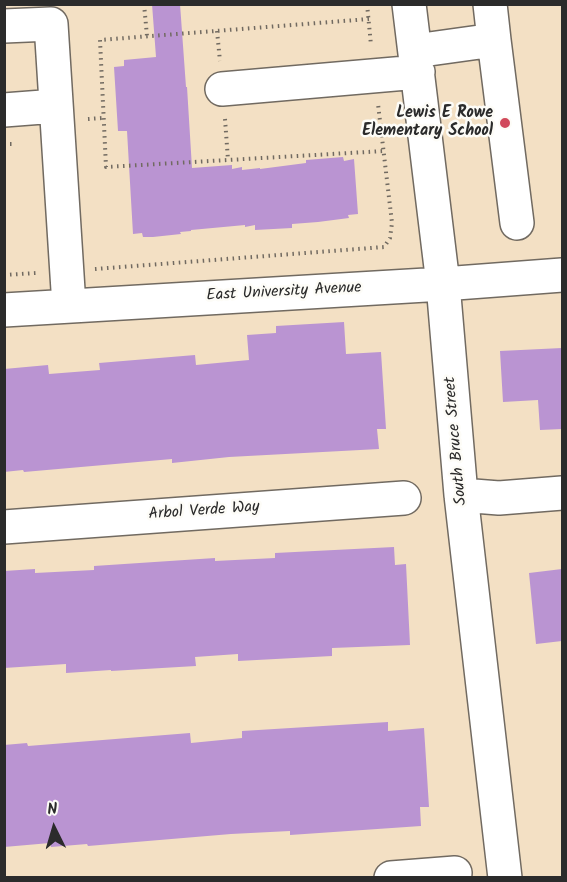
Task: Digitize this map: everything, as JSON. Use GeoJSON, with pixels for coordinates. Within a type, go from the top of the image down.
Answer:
{"type":"FeatureCollection","features":[{"type":"Feature","properties":{"kind":"street","name":"South Bruce Street"},"geometry":{"type":"LineString","coordinates":[[410,4],[443,284],[461,495],[505,878]]}},
{"type":"Feature","properties":{"kind":"street"},"geometry":{"type":"LineString","coordinates":[[490,4],[517,222]]}},
{"type":"Feature","properties":{"kind":"street"},"geometry":{"type":"LineString","coordinates":[[4,26],[51,24],[69,306]]}},
{"type":"Feature","properties":{"kind":"street"},"geometry":{"type":"LineString","coordinates":[[222,89],[375,76],[416,61],[494,40]]}},
{"type":"Feature","properties":{"kind":"street"},"geometry":{"type":"LineString","coordinates":[[4,110],[56,106]]}},
{"type":"Feature","properties":{"kind":"street","name":"East University Avenue"},"geometry":{"type":"LineString","coordinates":[[4,310],[562,275]]}},
{"type":"Feature","properties":{"kind":"street"},"geometry":{"type":"LineString","coordinates":[[461,495],[499,498],[562,493]]}},
{"type":"Feature","properties":{"kind":"street","name":"Arbol Verde Way"},"geometry":{"type":"LineString","coordinates":[[4,527],[404,498]]}},
{"type":"Feature","properties":{"kind":"street"},"geometry":{"type":"LineString","coordinates":[[391,878],[455,873]]}},
{"type":"Feature","properties":{"kind":"path"},"geometry":{"type":"LineString","coordinates":[[144,4],[147,36]]}},
{"type":"Feature","properties":{"kind":"path"},"geometry":{"type":"LineString","coordinates":[[4,275],[384,247],[390,238],[392,223],[367,4]]}},
{"type":"Feature","properties":{"kind":"building"},"geometry":{"type":"Polygon","coordinates":[[[152,4],[180,4],[192,168],[232,165],[232,169],[242,167],[242,170],[260,169],[306,163],[306,160],[343,157],[344,161],[354,159],[358,214],[348,215],[349,218],[292,224],[292,228],[255,230],[255,225],[245,227],[245,225],[191,230],[180,232],[181,234],[153,237],[143,237],[142,233],[133,234],[127,131],[118,131],[114,67],[124,66],[124,60],[156,57],[152,4]]]}},
{"type":"Feature","properties":{"kind":"building"},"geometry":{"type":"Polygon","coordinates":[[[344,322],[346,354],[381,352],[386,429],[377,429],[379,449],[229,457],[172,463],[172,459],[4,472],[4,369],[48,365],[49,374],[100,370],[99,363],[195,355],[196,365],[249,360],[247,335],[276,333],[276,326],[344,322]]]}},
{"type":"Feature","properties":{"kind":"building"},"geometry":{"type":"Polygon","coordinates":[[[562,348],[562,429],[540,430],[538,400],[503,402],[500,351],[562,348]]]}},
{"type":"Feature","properties":{"kind":"building"},"geometry":{"type":"Polygon","coordinates":[[[394,547],[395,565],[406,564],[410,645],[332,648],[332,656],[238,661],[238,654],[195,657],[196,666],[111,671],[66,673],[66,664],[4,668],[4,571],[35,569],[35,573],[94,570],[94,566],[215,558],[215,561],[275,558],[275,553],[394,547]]]}},
{"type":"Feature","properties":{"kind":"building"},"geometry":{"type":"Polygon","coordinates":[[[562,569],[562,641],[536,644],[529,573],[562,569]]]}},
{"type":"Feature","properties":{"kind":"building"},"geometry":{"type":"Polygon","coordinates":[[[388,722],[388,731],[424,728],[429,807],[420,807],[421,826],[290,835],[290,831],[231,834],[88,846],[87,844],[51,847],[50,843],[4,847],[4,745],[27,743],[28,746],[190,733],[191,743],[242,738],[242,731],[388,722]]]}},
{"type":"Feature","properties":{"kind":"place","name":"Lewis E Rowe Elementary School"},"geometry":{"type":"Point","coordinates":[505,123]}}]}
